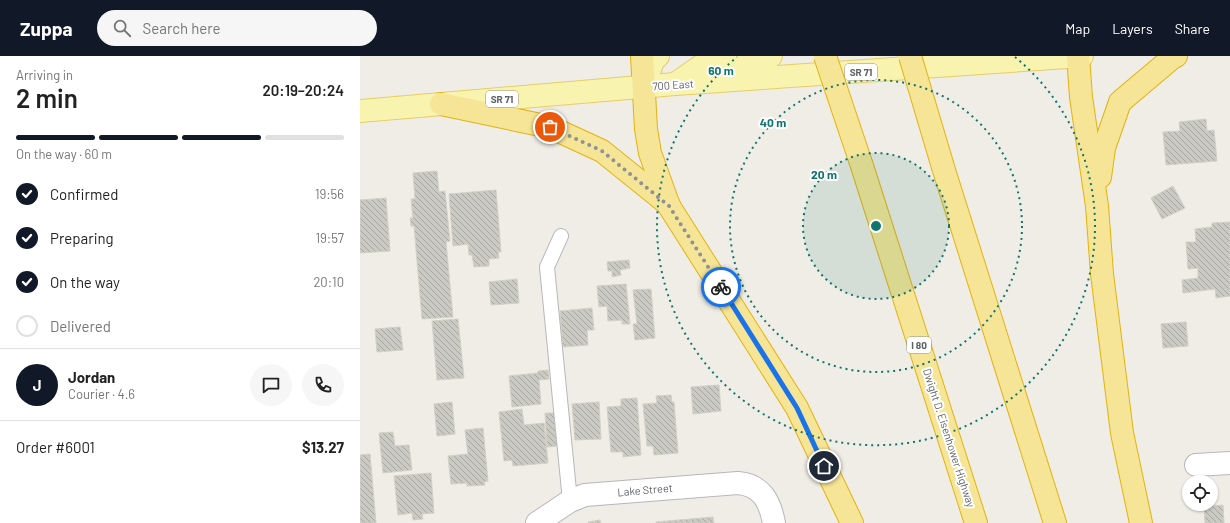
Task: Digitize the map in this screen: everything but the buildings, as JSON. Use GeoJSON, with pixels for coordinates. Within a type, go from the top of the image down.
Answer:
{"type":"FeatureCollection","features":[{"type":"Feature","properties":{"kind":"highway"},"geometry":{"type":"LineString","coordinates":[[642,56],[646,129],[650,154],[669,206],[797,408],[852,523]]}},
{"type":"Feature","properties":{"kind":"highway","name":"Dwight D. Eisenhower Highway"},"geometry":{"type":"LineString","coordinates":[[825,56],[862,166],[976,523]]}},
{"type":"Feature","properties":{"kind":"highway"},"geometry":{"type":"LineString","coordinates":[[910,56],[1055,523]]}},
{"type":"Feature","properties":{"kind":"highway"},"geometry":{"type":"LineString","coordinates":[[1078,56],[1081,97],[1097,206],[1102,274],[1122,434],[1140,523]]}},
{"type":"Feature","properties":{"kind":"highway"},"geometry":{"type":"LineString","coordinates":[[1097,206],[1104,148],[1120,102],[1176,56]]}},
{"type":"Feature","properties":{"kind":"highway"},"geometry":{"type":"LineString","coordinates":[[441,104],[550,127],[602,151],[669,206]]}},
{"type":"Feature","properties":{"kind":"main road"},"geometry":{"type":"LineString","coordinates":[[644,87],[653,61],[658,56]]}},
{"type":"Feature","properties":{"kind":"main road"},"geometry":{"type":"LineString","coordinates":[[675,84],[708,61],[771,56]]}},
{"type":"Feature","properties":{"kind":"main road","name":"700 East"},"geometry":{"type":"LineString","coordinates":[[360,111],[675,84],[1082,56]]}},
{"type":"Feature","properties":{"kind":"street"},"geometry":{"type":"LineString","coordinates":[[1196,465],[1230,462]]}},
{"type":"Feature","properties":{"kind":"street","name":"Lake Street"},"geometry":{"type":"LineString","coordinates":[[537,523],[570,501],[585,495],[738,483],[746,484],[759,490],[769,505],[774,523]]}},
{"type":"Feature","properties":{"kind":"lane"},"geometry":{"type":"LineString","coordinates":[[561,236],[547,267],[570,501]]}},
{"type":"Feature","properties":{"kind":"way so far"},"geometry":{"type":"LineString","coordinates":[[550,127],[602,151],[669,206],[721,287]]}},
{"type":"Feature","properties":{"kind":"route"},"geometry":{"type":"LineString","coordinates":[[721,287],[797,408],[824,466]]}}]}
